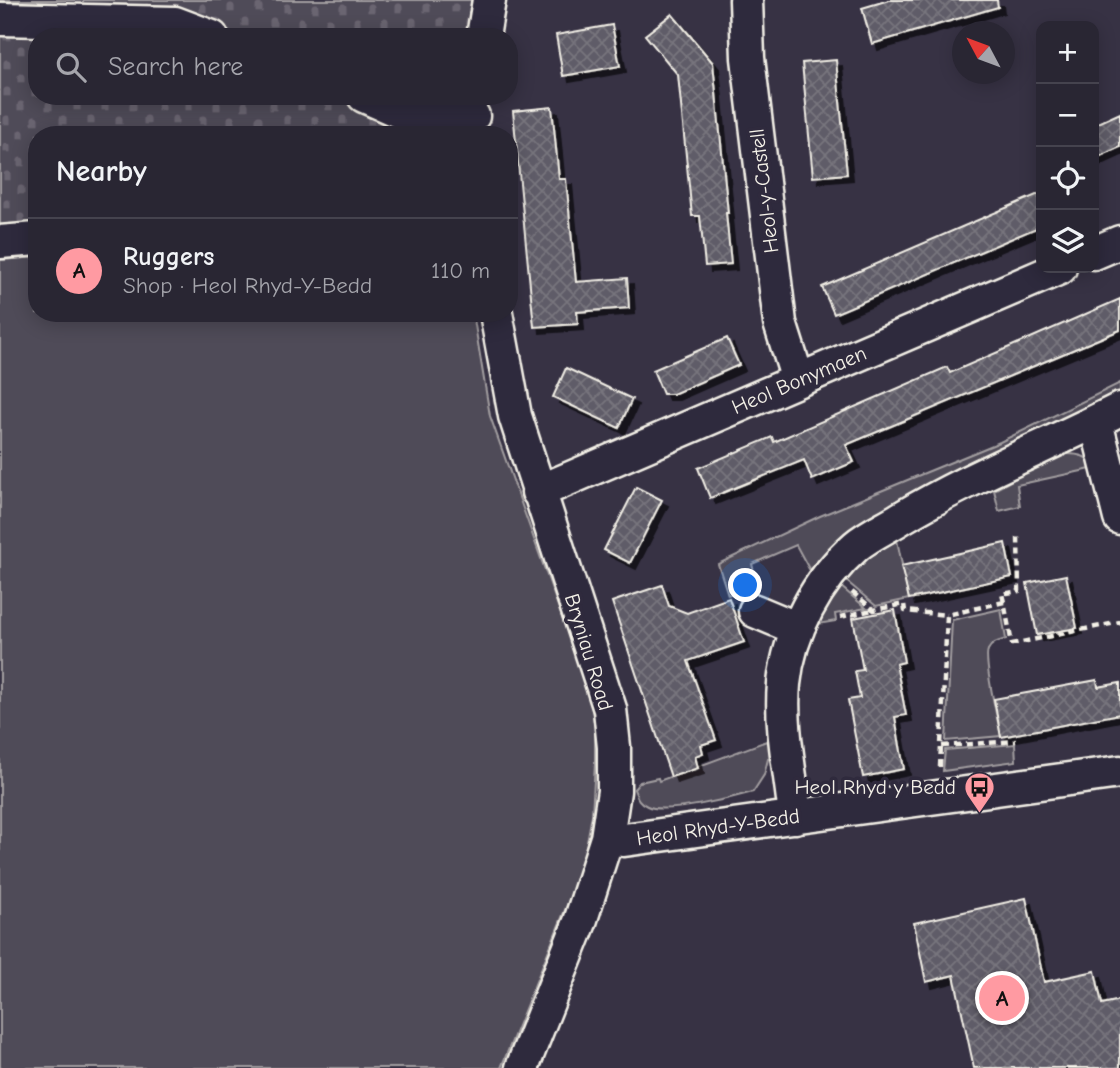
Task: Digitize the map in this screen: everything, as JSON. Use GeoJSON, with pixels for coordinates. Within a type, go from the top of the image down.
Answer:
{"type":"FeatureCollection","features":[{"type":"Feature","properties":{"kind":"street"},"geometry":{"type":"LineString","coordinates":[[484,28],[489,0]]}},
{"type":"Feature","properties":{"kind":"street","name":"Heol-y-Castell"},"geometry":{"type":"LineString","coordinates":[[746,0],[748,58],[780,323],[798,380]]}},
{"type":"Feature","properties":{"kind":"street"},"geometry":{"type":"LineString","coordinates":[[0,19],[175,11],[199,28]]}},
{"type":"Feature","properties":{"kind":"street"},"geometry":{"type":"LineString","coordinates":[[374,105],[394,123],[473,116]]}},
{"type":"Feature","properties":{"kind":"street"},"geometry":{"type":"LineString","coordinates":[[0,242],[28,240]]}},
{"type":"Feature","properties":{"kind":"street"},"geometry":{"type":"LineString","coordinates":[[1099,251],[1120,242]]}},
{"type":"Feature","properties":{"kind":"street","name":"Heol Bonymaen"},"geometry":{"type":"LineString","coordinates":[[538,492],[1048,273]]}},
{"type":"Feature","properties":{"kind":"street","name":"Bryniau Road"},"geometry":{"type":"LineString","coordinates":[[498,322],[515,416],[610,709],[614,747],[614,791],[607,838],[580,922],[522,1068]]}},
{"type":"Feature","properties":{"kind":"street"},"geometry":{"type":"LineString","coordinates":[[796,817],[784,715],[784,684],[794,637],[830,573],[858,544],[925,504],[1108,416],[1120,518]]}},
{"type":"Feature","properties":{"kind":"street"},"geometry":{"type":"LineString","coordinates":[[755,611],[798,629]]}},
{"type":"Feature","properties":{"kind":"street","name":"Heol Rhyd-Y-Bedd"},"geometry":{"type":"LineString","coordinates":[[607,838],[624,840],[1120,772]]}},
{"type":"Feature","properties":{"kind":"path"},"geometry":{"type":"LineString","coordinates":[[1018,536],[1019,591],[1002,594],[1012,644],[1120,622]]}},
{"type":"Feature","properties":{"kind":"path"},"geometry":{"type":"LineString","coordinates":[[856,595],[874,610]]}},
{"type":"Feature","properties":{"kind":"path"},"geometry":{"type":"LineString","coordinates":[[840,617],[904,604],[905,611],[947,615],[1004,602]]}},
{"type":"Feature","properties":{"kind":"path"},"geometry":{"type":"LineString","coordinates":[[939,778],[947,615]]}},
{"type":"Feature","properties":{"kind":"path"},"geometry":{"type":"LineString","coordinates":[[942,746],[1016,741]]}},
{"type":"Feature","properties":{"kind":"green space"},"geometry":{"type":"Polygon","coordinates":[[[0,0],[472,0],[469,28],[28,28],[28,105],[442,105],[442,126],[28,126],[28,258],[0,260],[0,0]]]}},
{"type":"Feature","properties":{"kind":"green space"},"geometry":{"type":"Polygon","coordinates":[[[28,258],[28,322],[474,322],[490,416],[589,693],[595,727],[592,815],[582,868],[501,1068],[0,1068],[0,260],[28,258]]]}},
{"type":"Feature","properties":{"kind":"green space"},"geometry":{"type":"Polygon","coordinates":[[[1120,383],[1120,392],[978,462],[853,530],[815,568],[809,569],[796,545],[752,564],[757,583],[728,595],[718,564],[820,516],[1000,442],[1120,383]]]}},
{"type":"Feature","properties":{"kind":"green space"},"geometry":{"type":"Polygon","coordinates":[[[1066,454],[1084,457],[1094,466],[1100,488],[1099,500],[1091,469],[1017,485],[1020,506],[999,511],[994,490],[1045,462],[1066,454]]]}},
{"type":"Feature","properties":{"kind":"green space"},"geometry":{"type":"Polygon","coordinates":[[[897,540],[909,599],[876,606],[845,580],[865,560],[897,540]]]}},
{"type":"Feature","properties":{"kind":"green space"},"geometry":{"type":"Polygon","coordinates":[[[840,586],[866,608],[835,614],[836,621],[818,624],[840,586]]]}},
{"type":"Feature","properties":{"kind":"green space"},"geometry":{"type":"Polygon","coordinates":[[[1001,609],[1006,639],[992,645],[987,656],[1001,736],[946,741],[952,620],[1001,609]]]}},
{"type":"Feature","properties":{"kind":"green space"},"geometry":{"type":"Polygon","coordinates":[[[772,739],[773,757],[768,759],[764,775],[753,792],[699,805],[656,808],[640,801],[634,789],[640,782],[658,778],[659,781],[772,739]]]}},
{"type":"Feature","properties":{"kind":"green space"},"geometry":{"type":"Polygon","coordinates":[[[1015,744],[1016,761],[943,771],[945,750],[1015,744]]]}},
{"type":"Feature","properties":{"kind":"building"},"geometry":{"type":"Polygon","coordinates":[[[889,0],[997,0],[998,7],[872,44],[862,8],[889,0]]]}},
{"type":"Feature","properties":{"kind":"building"},"geometry":{"type":"Polygon","coordinates":[[[672,14],[713,63],[731,264],[705,266],[700,216],[692,216],[678,75],[645,35],[672,14]]]}},
{"type":"Feature","properties":{"kind":"building"},"geometry":{"type":"Polygon","coordinates":[[[612,25],[620,66],[563,76],[556,35],[612,25]]]}},
{"type":"Feature","properties":{"kind":"building"},"geometry":{"type":"Polygon","coordinates":[[[836,60],[847,174],[813,177],[802,63],[836,60]]]}},
{"type":"Feature","properties":{"kind":"building"},"geometry":{"type":"Polygon","coordinates":[[[552,107],[559,179],[566,179],[576,282],[627,278],[629,308],[577,312],[578,324],[534,327],[518,162],[518,126],[514,126],[513,111],[552,107]]]}},
{"type":"Feature","properties":{"kind":"building"},"geometry":{"type":"Polygon","coordinates":[[[1120,113],[1120,147],[1099,157],[1099,147],[1099,123],[1120,113]]]}},
{"type":"Feature","properties":{"kind":"building"},"geometry":{"type":"Polygon","coordinates":[[[1036,195],[1036,228],[834,314],[822,287],[1036,195]]]}},
{"type":"Feature","properties":{"kind":"building"},"geometry":{"type":"Polygon","coordinates":[[[1120,299],[1120,330],[846,445],[854,462],[812,480],[804,460],[710,498],[698,468],[772,437],[774,442],[947,367],[950,373],[1120,299]]]}},
{"type":"Feature","properties":{"kind":"building"},"geometry":{"type":"Polygon","coordinates":[[[727,338],[739,365],[673,394],[663,394],[653,370],[727,338]]]}},
{"type":"Feature","properties":{"kind":"building"},"geometry":{"type":"Polygon","coordinates":[[[566,368],[632,399],[619,428],[553,397],[566,368]]]}},
{"type":"Feature","properties":{"kind":"building"},"geometry":{"type":"Polygon","coordinates":[[[636,487],[662,500],[630,563],[604,550],[636,487]]]}},
{"type":"Feature","properties":{"kind":"building"},"geometry":{"type":"Polygon","coordinates":[[[1005,543],[1012,577],[909,599],[901,566],[1005,543]]]}},
{"type":"Feature","properties":{"kind":"building"},"geometry":{"type":"Polygon","coordinates":[[[1066,575],[1077,628],[1037,635],[1027,583],[1066,575]]]}},
{"type":"Feature","properties":{"kind":"building"},"geometry":{"type":"Polygon","coordinates":[[[662,585],[669,606],[687,613],[729,598],[744,642],[688,661],[716,740],[701,745],[703,753],[695,756],[698,768],[671,777],[612,602],[662,585]]]}},
{"type":"Feature","properties":{"kind":"building"},"geometry":{"type":"Polygon","coordinates":[[[895,610],[904,662],[896,664],[906,715],[895,717],[904,769],[863,777],[848,700],[860,698],[855,671],[863,670],[853,618],[895,610]]]}},
{"type":"Feature","properties":{"kind":"building"},"geometry":{"type":"Polygon","coordinates":[[[1097,680],[1098,687],[1120,683],[1120,714],[1001,737],[994,699],[1097,680]]]}},
{"type":"Feature","properties":{"kind":"building"},"geometry":{"type":"Polygon","coordinates":[[[1026,898],[1044,982],[1095,971],[1102,1004],[1120,1000],[1120,1068],[974,1068],[954,975],[926,982],[914,923],[1026,898]]]}},
{"type":"Feature","properties":{"kind":"place","name":"Heol Rhyd y Bedd"},"geometry":{"type":"Point","coordinates":[979,814]}},
{"type":"Feature","properties":{"kind":"place","name":"Ruggers"},"geometry":{"type":"Point","coordinates":[1002,998]}}]}
